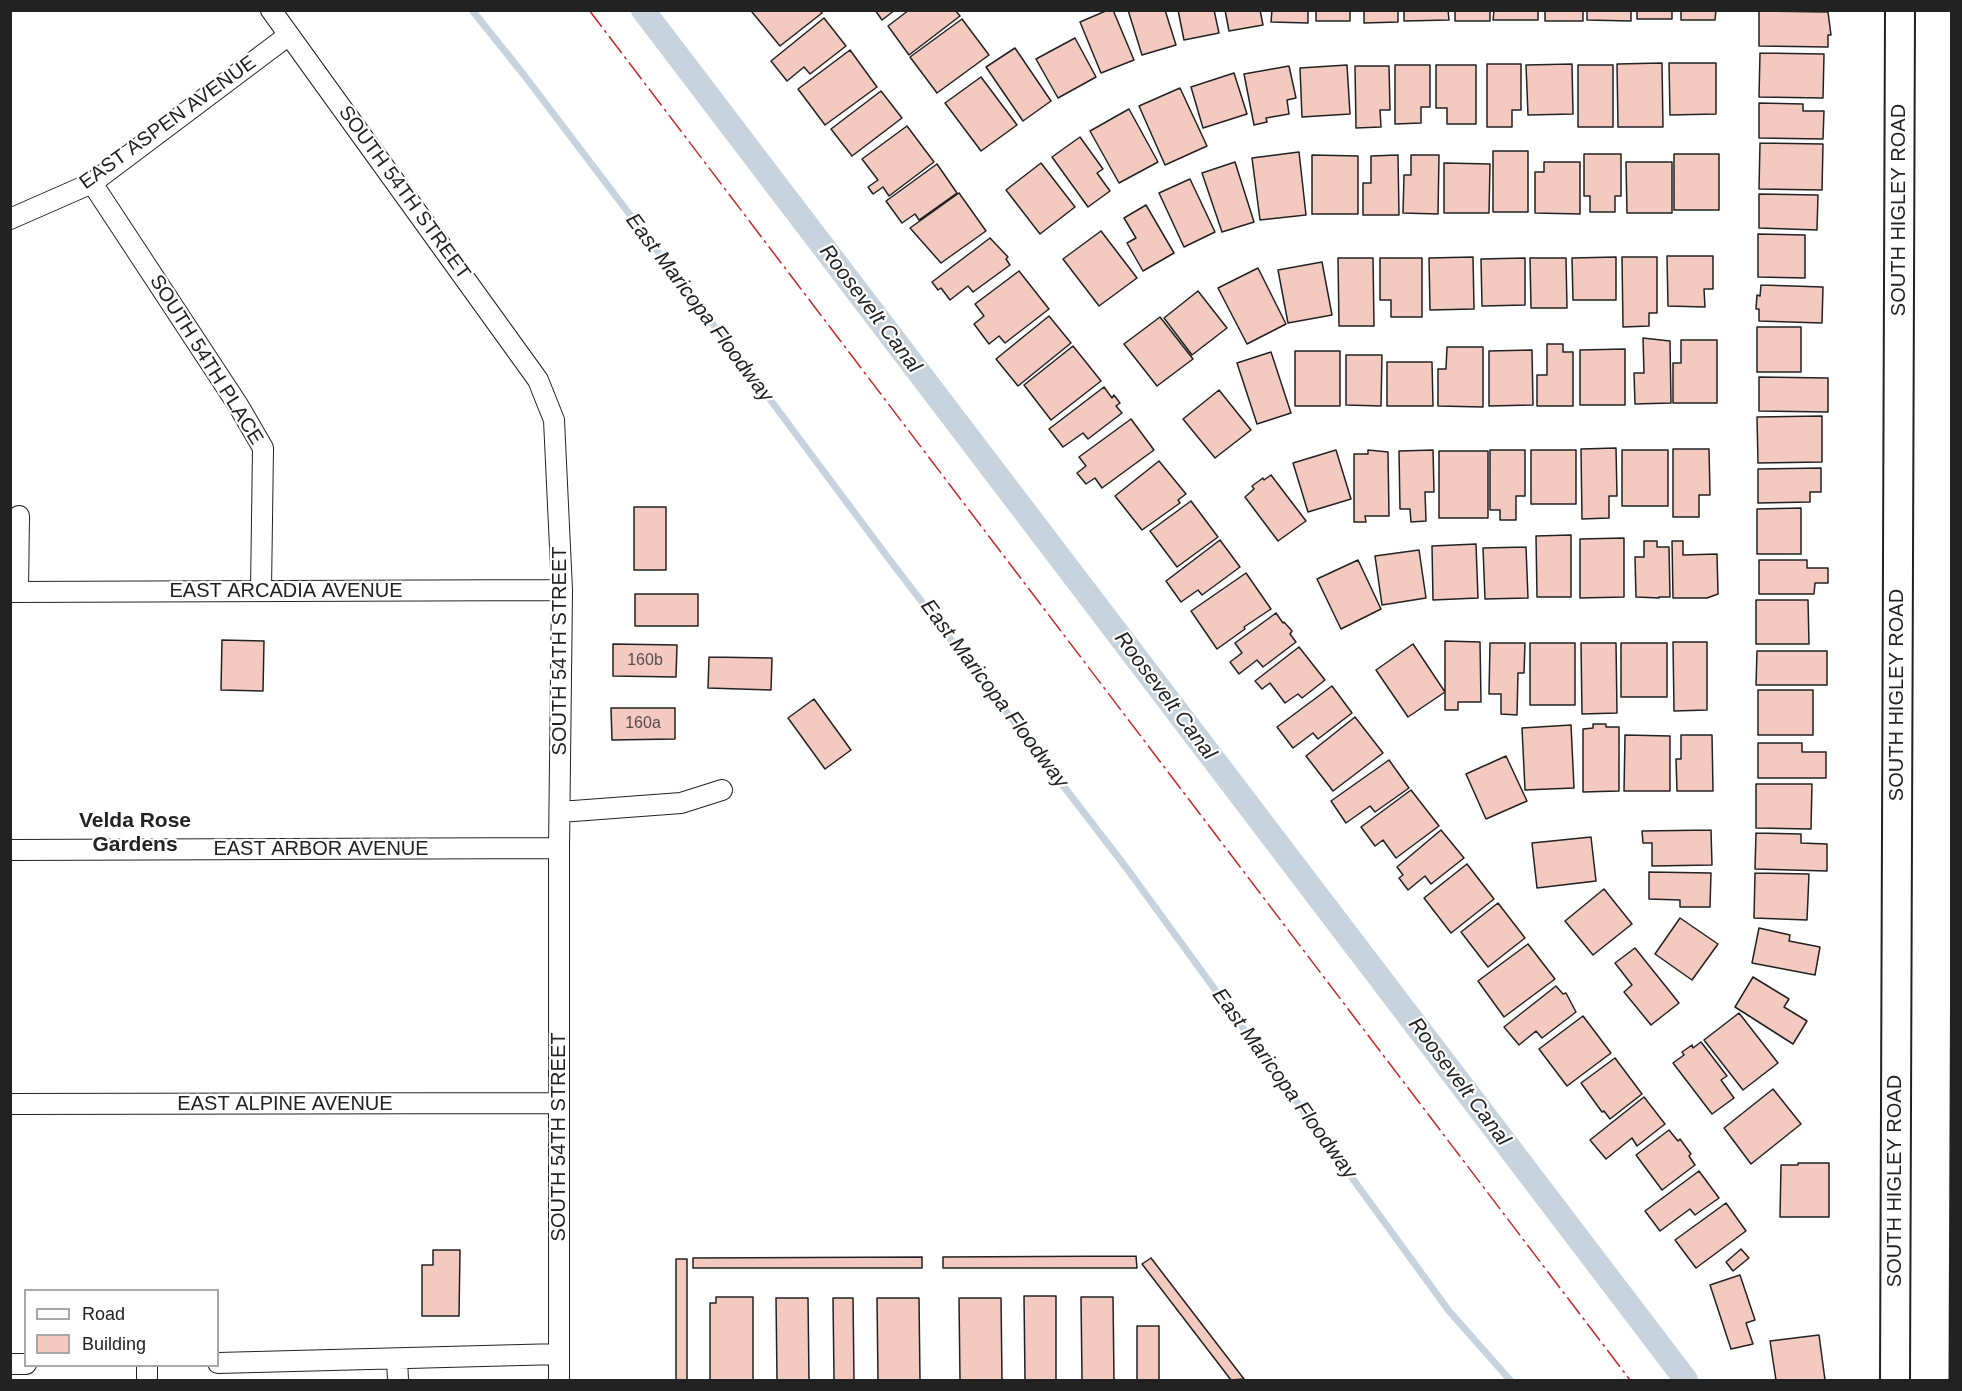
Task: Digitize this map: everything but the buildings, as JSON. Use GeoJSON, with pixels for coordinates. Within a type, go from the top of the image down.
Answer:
{"type":"FeatureCollection","features":[{"type":"Feature","properties":{"kind":"main road","name":"SOUTH HIGLEY ROAD"},"geometry":{"type":"LineString","coordinates":[[1895,1380],[1900,10]]}},
{"type":"Feature","properties":{"kind":"street","name":"SOUTH 54TH STREET"},"geometry":{"type":"LineString","coordinates":[[271,10],[538,380],[554,420],[562,590],[559,848],[559,1380]]}},
{"type":"Feature","properties":{"kind":"street","name":"EAST ASPEN AVENUE"},"geometry":{"type":"LineString","coordinates":[[10,219],[92,183],[289,35]]}},
{"type":"Feature","properties":{"kind":"street","name":"SOUTH 54TH PLACE"},"geometry":{"type":"LineString","coordinates":[[92,183],[238,405],[263,448],[261,590]]}},
{"type":"Feature","properties":{"kind":"street"},"geometry":{"type":"LineString","coordinates":[[14,592],[19,516]]}},
{"type":"Feature","properties":{"kind":"street","name":"EAST ARCADIA AVENUE"},"geometry":{"type":"LineString","coordinates":[[14,592],[562,590]]}},
{"type":"Feature","properties":{"kind":"street"},"geometry":{"type":"LineString","coordinates":[[560,812],[681,802],[722,790]]}},
{"type":"Feature","properties":{"kind":"street","name":"EAST ARBOR AVENUE"},"geometry":{"type":"LineString","coordinates":[[10,850],[559,848]]}},
{"type":"Feature","properties":{"kind":"street","name":"EAST ALPINE AVENUE"},"geometry":{"type":"LineString","coordinates":[[10,1104],[559,1103]]}},
{"type":"Feature","properties":{"kind":"street"},"geometry":{"type":"LineString","coordinates":[[219,1363],[559,1354]]}},
{"type":"Feature","properties":{"kind":"street"},"geometry":{"type":"LineString","coordinates":[[397,1359],[398,1380]]}},
{"type":"Feature","properties":{"kind":"waterway","name":"East Maricopa Floodway"},"geometry":{"type":"LineString","coordinates":[[472,10],[524,75],[889,559],[1128,870],[1449,1311],[1510,1380]]}},
{"type":"Feature","properties":{"kind":"waterway","name":"Roosevelt Canal"},"geometry":{"type":"LineString","coordinates":[[643,10],[1686,1380]]}},
{"type":"Feature","properties":{"kind":"wall"},"geometry":{"type":"LineString","coordinates":[[1950,1380],[1952,882]]}},
{"type":"Feature","properties":{"kind":"power"},"geometry":{"type":"LineString","coordinates":[[589,10],[1630,1380]]}},
{"type":"Feature","properties":{"kind":"district","name":"Velda Rose Gardens"},"geometry":{"type":"Point","coordinates":[135,833]}}]}
